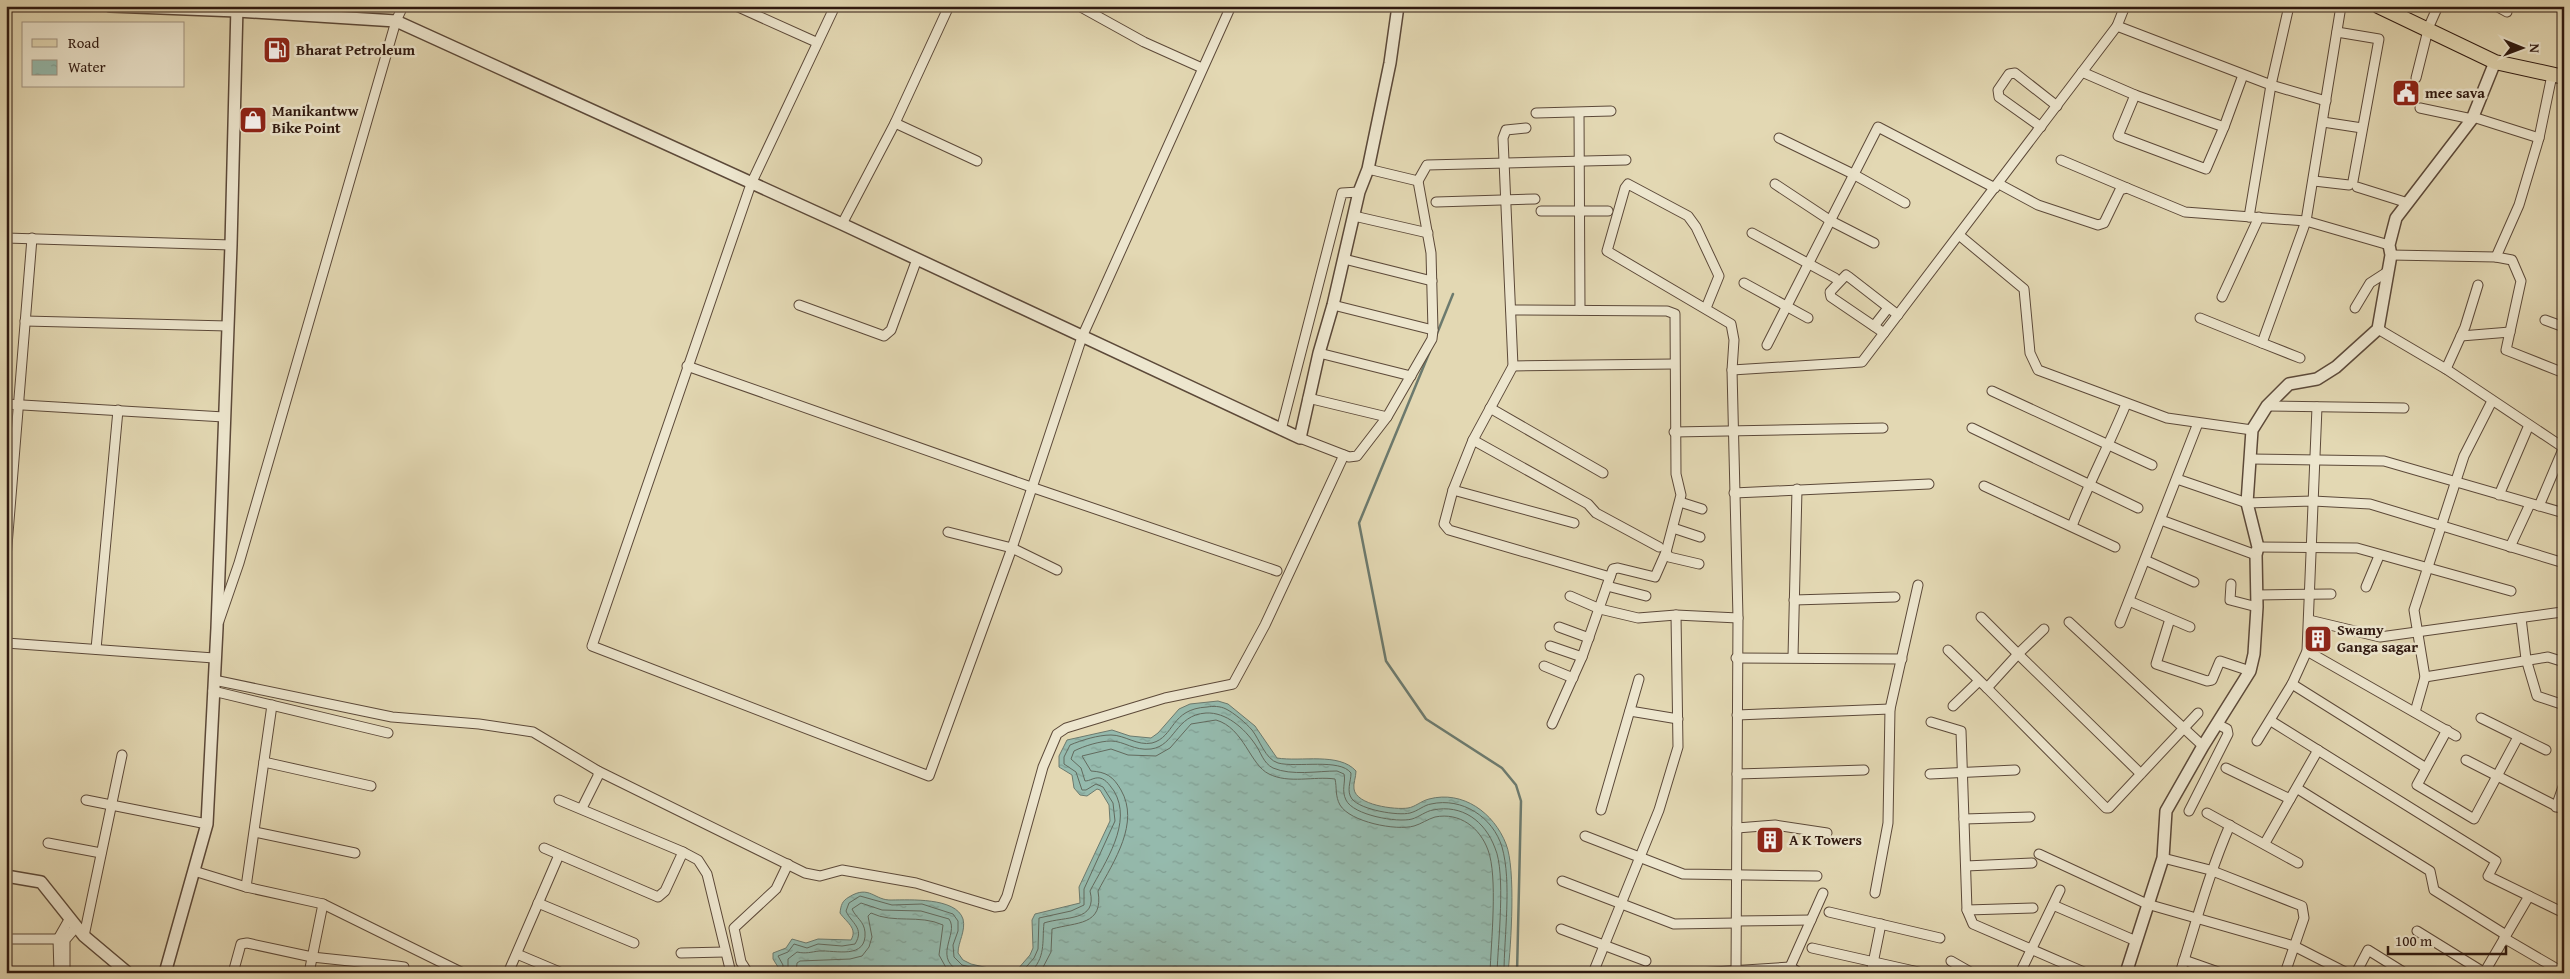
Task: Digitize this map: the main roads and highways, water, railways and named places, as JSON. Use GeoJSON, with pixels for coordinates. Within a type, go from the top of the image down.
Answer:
{"type":"FeatureCollection","features":[{"type":"Feature","properties":{"kind":"main road"},"geometry":{"type":"LineString","coordinates":[[2378,6],[2496,54],[2560,74]]}},
{"type":"Feature","properties":{"kind":"main road"},"geometry":{"type":"LineString","coordinates":[[2396,6],[2429,27],[2495,62],[2560,74]]}},
{"type":"Feature","properties":{"kind":"water"},"geometry":{"type":"Polygon","coordinates":[[[1218,701],[1228,704],[1255,726],[1277,758],[1330,760],[1349,765],[1356,771],[1354,789],[1356,794],[1369,803],[1402,808],[1411,807],[1429,799],[1454,798],[1476,806],[1485,814],[1501,833],[1509,856],[1512,907],[1508,973],[777,973],[778,967],[773,959],[773,953],[786,948],[792,939],[806,943],[818,939],[851,940],[853,932],[840,913],[841,908],[843,902],[856,893],[862,892],[867,892],[886,900],[931,901],[951,907],[959,912],[964,923],[958,953],[963,960],[971,964],[1006,972],[1017,970],[1030,955],[1033,948],[1032,920],[1035,914],[1080,903],[1079,887],[1110,821],[1109,805],[1100,790],[1097,789],[1087,796],[1080,795],[1074,788],[1072,775],[1059,767],[1059,756],[1067,740],[1112,730],[1130,736],[1151,738],[1158,733],[1179,709],[1190,704],[1218,701]]]}},
{"type":"Feature","properties":{"kind":"waterway"},"geometry":{"type":"LineString","coordinates":[[1436,336],[1453,294]]}},
{"type":"Feature","properties":{"kind":"waterway"},"geometry":{"type":"LineString","coordinates":[[1430,351],[1359,523],[1386,661],[1426,719],[1502,768],[1516,785],[1521,801],[1517,973]]}},
{"type":"Feature","properties":{"kind":"place","name":"Bharat Petroleum"},"geometry":{"type":"Point","coordinates":[277,50]}},
{"type":"Feature","properties":{"kind":"place","name":"mee sava"},"geometry":{"type":"Point","coordinates":[2406,93]}},
{"type":"Feature","properties":{"kind":"place","name":"Manikantww Bike Point"},"geometry":{"type":"Point","coordinates":[253,120]}},
{"type":"Feature","properties":{"kind":"place","name":"Swamy Ganga sagar"},"geometry":{"type":"Point","coordinates":[2318,639]}},
{"type":"Feature","properties":{"kind":"place","name":"A K Towers"},"geometry":{"type":"Point","coordinates":[1770,840]}}]}
